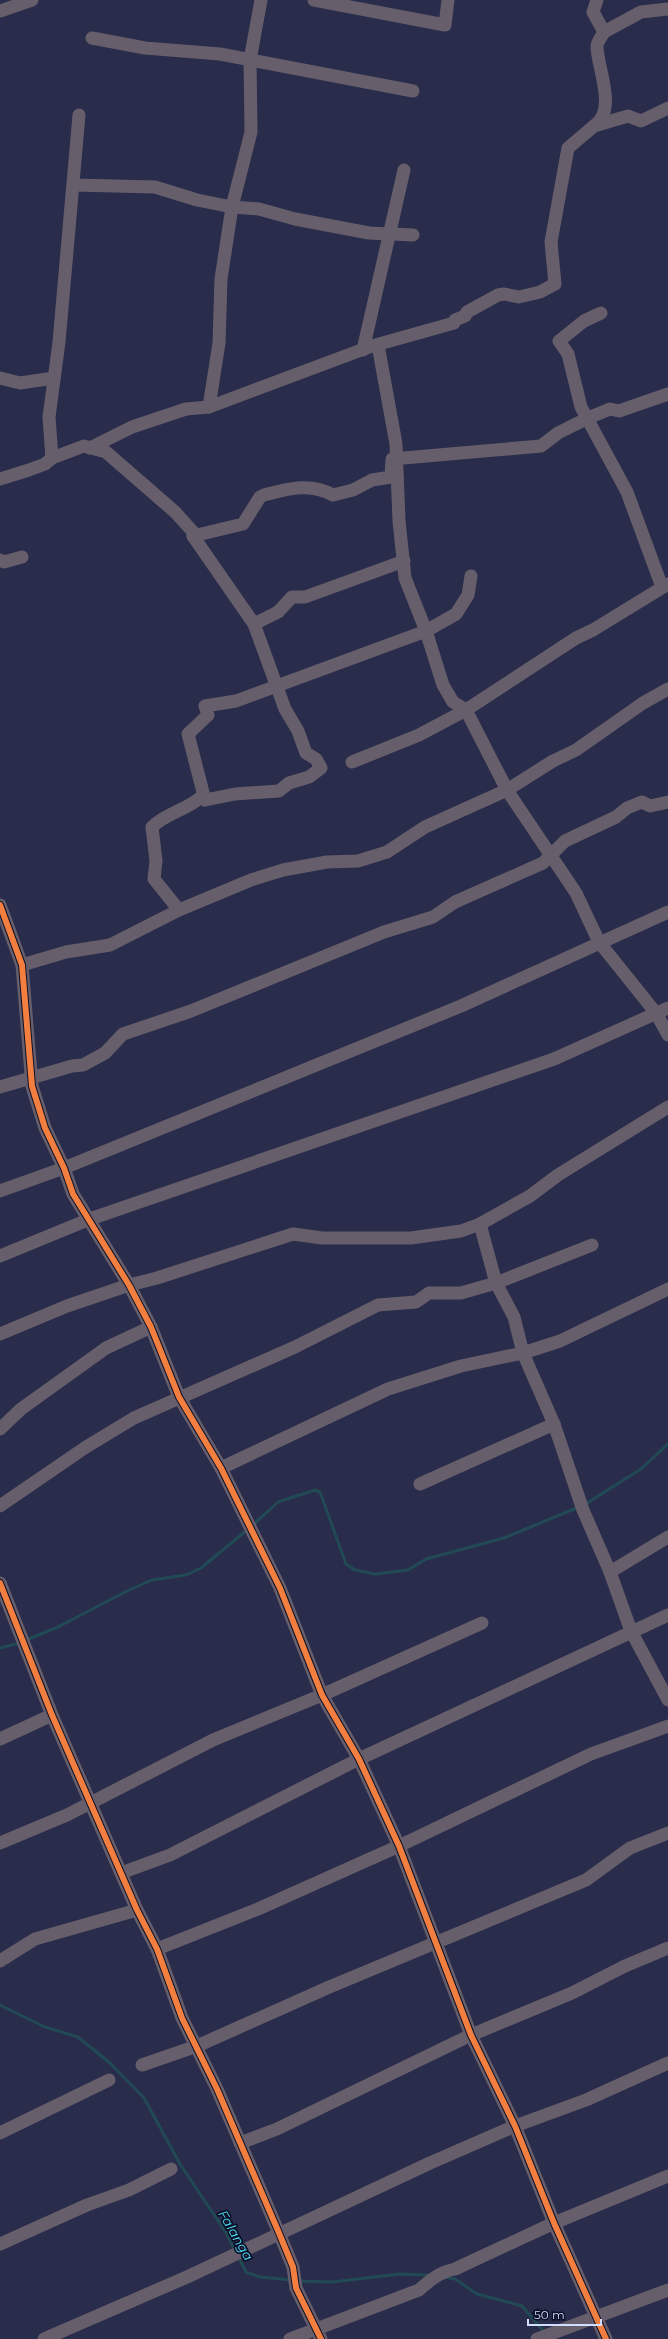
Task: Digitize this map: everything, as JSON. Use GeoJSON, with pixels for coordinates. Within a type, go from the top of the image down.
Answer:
{"type":"FeatureCollection","features":[{"type":"Feature","properties":{"kind":"street"},"geometry":{"type":"LineString","coordinates":[[0,11],[32,0]]}},
{"type":"Feature","properties":{"kind":"street"},"geometry":{"type":"LineString","coordinates":[[209,407],[219,343],[221,279],[232,207],[250,132],[250,60],[261,0]]}},
{"type":"Feature","properties":{"kind":"street"},"geometry":{"type":"LineString","coordinates":[[314,0],[445,26],[448,0]]}},
{"type":"Feature","properties":{"kind":"street"},"geometry":{"type":"LineString","coordinates":[[597,0],[593,12],[604,32]]}},
{"type":"Feature","properties":{"kind":"street"},"geometry":{"type":"LineString","coordinates":[[90,448],[132,427],[186,409],[209,407],[363,350],[454,323],[455,320],[464,316],[467,312],[498,295],[504,294],[519,297],[540,292],[555,284],[551,242],[559,205],[565,152],[577,138],[600,122],[605,104],[604,76],[597,45],[604,32],[641,12],[668,9]]}},
{"type":"Feature","properties":{"kind":"street"},"geometry":{"type":"LineString","coordinates":[[92,38],[145,48],[220,54],[413,91]]}},
{"type":"Feature","properties":{"kind":"street"},"geometry":{"type":"LineString","coordinates":[[594,126],[628,116],[641,121],[668,108]]}},
{"type":"Feature","properties":{"kind":"street"},"geometry":{"type":"LineString","coordinates":[[52,458],[49,417],[74,185],[79,115]]}},
{"type":"Feature","properties":{"kind":"street"},"geometry":{"type":"LineString","coordinates":[[363,350],[404,170]]}},
{"type":"Feature","properties":{"kind":"street"},"geometry":{"type":"LineString","coordinates":[[74,185],[155,187],[196,200],[232,207],[259,209],[295,219],[388,235],[413,236]]}},
{"type":"Feature","properties":{"kind":"street"},"geometry":{"type":"LineString","coordinates":[[352,762],[419,735],[466,710],[576,638],[593,630],[665,585],[627,492],[582,407],[568,354],[559,341],[584,321],[601,313]]}},
{"type":"Feature","properties":{"kind":"street"},"geometry":{"type":"LineString","coordinates":[[378,345],[396,444],[399,521],[405,578],[426,632],[443,685],[453,702],[466,710],[507,790],[576,893],[599,942],[662,1011],[668,1035]]}},
{"type":"Feature","properties":{"kind":"street"},"geometry":{"type":"LineString","coordinates":[[0,378],[20,382],[54,378]]}},
{"type":"Feature","properties":{"kind":"street"},"geometry":{"type":"LineString","coordinates":[[193,536],[243,524],[260,497],[264,495],[294,487],[324,490],[333,495],[353,490],[372,480],[391,477],[392,459],[541,446],[558,433],[588,418],[610,409],[619,411],[626,409],[668,394]]}},
{"type":"Feature","properties":{"kind":"street"},"geometry":{"type":"LineString","coordinates":[[0,479],[45,464],[52,458],[77,447],[84,446],[106,452],[175,512],[194,533],[193,536],[254,624],[276,685],[304,744],[306,753],[316,759],[321,768],[309,777],[289,783],[279,791],[235,794],[205,800],[201,797],[196,802],[160,819],[152,827],[156,861],[154,879],[179,910]]}},
{"type":"Feature","properties":{"kind":"street"},"geometry":{"type":"LineString","coordinates":[[0,560],[4,562],[22,557]]}},
{"type":"Feature","properties":{"kind":"street"},"geometry":{"type":"LineString","coordinates":[[254,624],[265,616],[278,612],[292,597],[305,597],[404,561]]}},
{"type":"Feature","properties":{"kind":"street"},"geometry":{"type":"LineString","coordinates":[[205,800],[188,734],[208,715],[205,706],[236,701],[276,685],[426,632],[456,614],[468,595],[471,576]]}},
{"type":"Feature","properties":{"kind":"street"},"geometry":{"type":"LineString","coordinates":[[22,966],[66,952],[110,945],[179,910],[251,880],[283,870],[327,862],[358,861],[388,852],[425,827],[507,790],[553,761],[576,750],[643,703],[668,689]]}},
{"type":"Feature","properties":{"kind":"street"},"geometry":{"type":"LineString","coordinates":[[0,1087],[27,1081],[72,1066],[83,1065],[105,1053],[123,1034],[191,1011],[384,932],[433,917],[455,902],[543,863],[565,841],[616,817],[627,808],[642,802],[650,806],[668,802]]}},
{"type":"Feature","properties":{"kind":"street"},"geometry":{"type":"LineString","coordinates":[[0,905],[22,966],[27,1081],[45,1128],[64,1168],[73,1194],[90,1219],[129,1285],[151,1327],[160,1354],[179,1397],[221,1468],[280,1588],[322,1695],[359,1759],[399,1846],[471,2036],[515,2126],[554,2223],[606,2339]]}},
{"type":"Feature","properties":{"kind":"street"},"geometry":{"type":"LineString","coordinates":[[0,1191],[64,1168],[461,1006],[599,942],[668,912]]}},
{"type":"Feature","properties":{"kind":"street"},"geometry":{"type":"LineString","coordinates":[[0,1256],[90,1219],[554,1059],[662,1011]]}},
{"type":"Feature","properties":{"kind":"street"},"geometry":{"type":"LineString","coordinates":[[0,1334],[67,1306],[293,1234],[322,1238],[411,1238],[461,1231],[480,1224],[530,1196],[558,1175],[668,1107]]}},
{"type":"Feature","properties":{"kind":"street"},"geometry":{"type":"LineString","coordinates":[[480,1224],[496,1283],[514,1317],[524,1353],[554,1424],[582,1507],[610,1572],[631,1631],[668,1700]]}},
{"type":"Feature","properties":{"kind":"street"},"geometry":{"type":"LineString","coordinates":[[0,1506],[110,1432],[134,1418],[295,1347],[378,1305],[416,1302],[429,1294],[460,1293],[496,1283],[592,1245]]}},
{"type":"Feature","properties":{"kind":"street"},"geometry":{"type":"LineString","coordinates":[[221,1468],[388,1389],[454,1368],[524,1353],[560,1341],[668,1289]]}},
{"type":"Feature","properties":{"kind":"street"},"geometry":{"type":"LineString","coordinates":[[0,1429],[21,1409],[106,1348],[151,1327]]}},
{"type":"Feature","properties":{"kind":"street"},"geometry":{"type":"LineString","coordinates":[[420,1484],[554,1424]]}},
{"type":"Feature","properties":{"kind":"street"},"geometry":{"type":"LineString","coordinates":[[610,1572],[668,1537]]}},
{"type":"Feature","properties":{"kind":"street"},"geometry":{"type":"LineString","coordinates":[[0,1583],[52,1715],[137,1910],[157,1949],[182,2018],[197,2046],[279,2233],[293,2267],[296,2288],[318,2333]]}},
{"type":"Feature","properties":{"kind":"street"},"geometry":{"type":"LineString","coordinates":[[121,1873],[170,1855],[359,1759],[668,1615]]}},
{"type":"Feature","properties":{"kind":"street"},"geometry":{"type":"LineString","coordinates":[[0,1843],[90,1803],[213,1740],[322,1695],[482,1623]]}},
{"type":"Feature","properties":{"kind":"street"},"geometry":{"type":"LineString","coordinates":[[0,1739],[52,1715]]}},
{"type":"Feature","properties":{"kind":"street"},"geometry":{"type":"LineString","coordinates":[[157,1949],[258,1909],[399,1846],[591,1754],[668,1726]]}},
{"type":"Feature","properties":{"kind":"street"},"geometry":{"type":"LineString","coordinates":[[142,2065],[197,2046],[435,1942],[586,1880],[630,1848],[668,1833]]}},
{"type":"Feature","properties":{"kind":"street"},"geometry":{"type":"LineString","coordinates":[[0,1961],[35,1938],[137,1910]]}},
{"type":"Feature","properties":{"kind":"street"},"geometry":{"type":"LineString","coordinates":[[240,2143],[277,2129],[471,2036],[572,1993],[625,1966],[668,1948]]}},
{"type":"Feature","properties":{"kind":"street"},"geometry":{"type":"LineString","coordinates":[[44,2339],[515,2126],[586,2100],[668,2063]]}},
{"type":"Feature","properties":{"kind":"street"},"geometry":{"type":"LineString","coordinates":[[0,2133],[109,2080]]}},
{"type":"Feature","properties":{"kind":"street"},"geometry":{"type":"LineString","coordinates":[[0,2244],[87,2204],[129,2190],[171,2169]]}},
{"type":"Feature","properties":{"kind":"street"},"geometry":{"type":"LineString","coordinates":[[290,2339],[318,2333],[420,2290],[432,2279],[447,2271],[455,2269],[554,2223],[668,2176]]}},
{"type":"Feature","properties":{"kind":"street"},"geometry":{"type":"LineString","coordinates":[[542,2337],[668,2290]]}},
{"type":"Feature","properties":{"kind":"waterway"},"geometry":{"type":"LineString","coordinates":[[584,1505],[641,1469],[668,1444]]}},
{"type":"Feature","properties":{"kind":"waterway"},"geometry":{"type":"LineString","coordinates":[[253,1525],[278,1502],[315,1490],[320,1492],[346,1564],[355,1570],[375,1574],[408,1570],[426,1559],[504,1538],[579,1507]]}},
{"type":"Feature","properties":{"kind":"waterway"},"geometry":{"type":"LineString","coordinates":[[26,1640],[56,1628],[127,1591],[152,1580],[186,1575],[201,1568],[247,1530]]}},
{"type":"Feature","properties":{"kind":"waterway"},"geometry":{"type":"LineString","coordinates":[[0,1648],[19,1643]]}},
{"type":"Feature","properties":{"kind":"waterway","name":"Falanga"},"geometry":{"type":"LineString","coordinates":[[0,2005],[45,2027],[78,2037],[110,2063],[144,2098],[180,2164],[227,2234],[235,2251]]}},
{"type":"Feature","properties":{"kind":"waterway","name":"Falanga"},"geometry":{"type":"LineString","coordinates":[[238,2256],[246,2272],[260,2277],[292,2280]]}},
{"type":"Feature","properties":{"kind":"waterway","name":"Falanga"},"geometry":{"type":"LineString","coordinates":[[299,2281],[332,2282],[400,2274],[429,2275]]}},
{"type":"Feature","properties":{"kind":"waterway","name":"Falanga"},"geometry":{"type":"LineString","coordinates":[[445,2277],[455,2279],[477,2294],[522,2306],[545,2333]]}},
{"type":"Feature","properties":{"kind":"cycle path"},"geometry":{"type":"LineString","coordinates":[[0,905],[22,965],[32,1086],[45,1128],[64,1168],[73,1194],[129,1285],[151,1327],[179,1397],[221,1468],[280,1588],[322,1695],[359,1759],[399,1846],[471,2035],[515,2126],[554,2223],[606,2339]]}},
{"type":"Feature","properties":{"kind":"cycle path"},"geometry":{"type":"LineString","coordinates":[[0,1583],[52,1715],[137,1910],[157,1949],[182,2018],[217,2089],[293,2267],[296,2288],[321,2339]]}}]}
